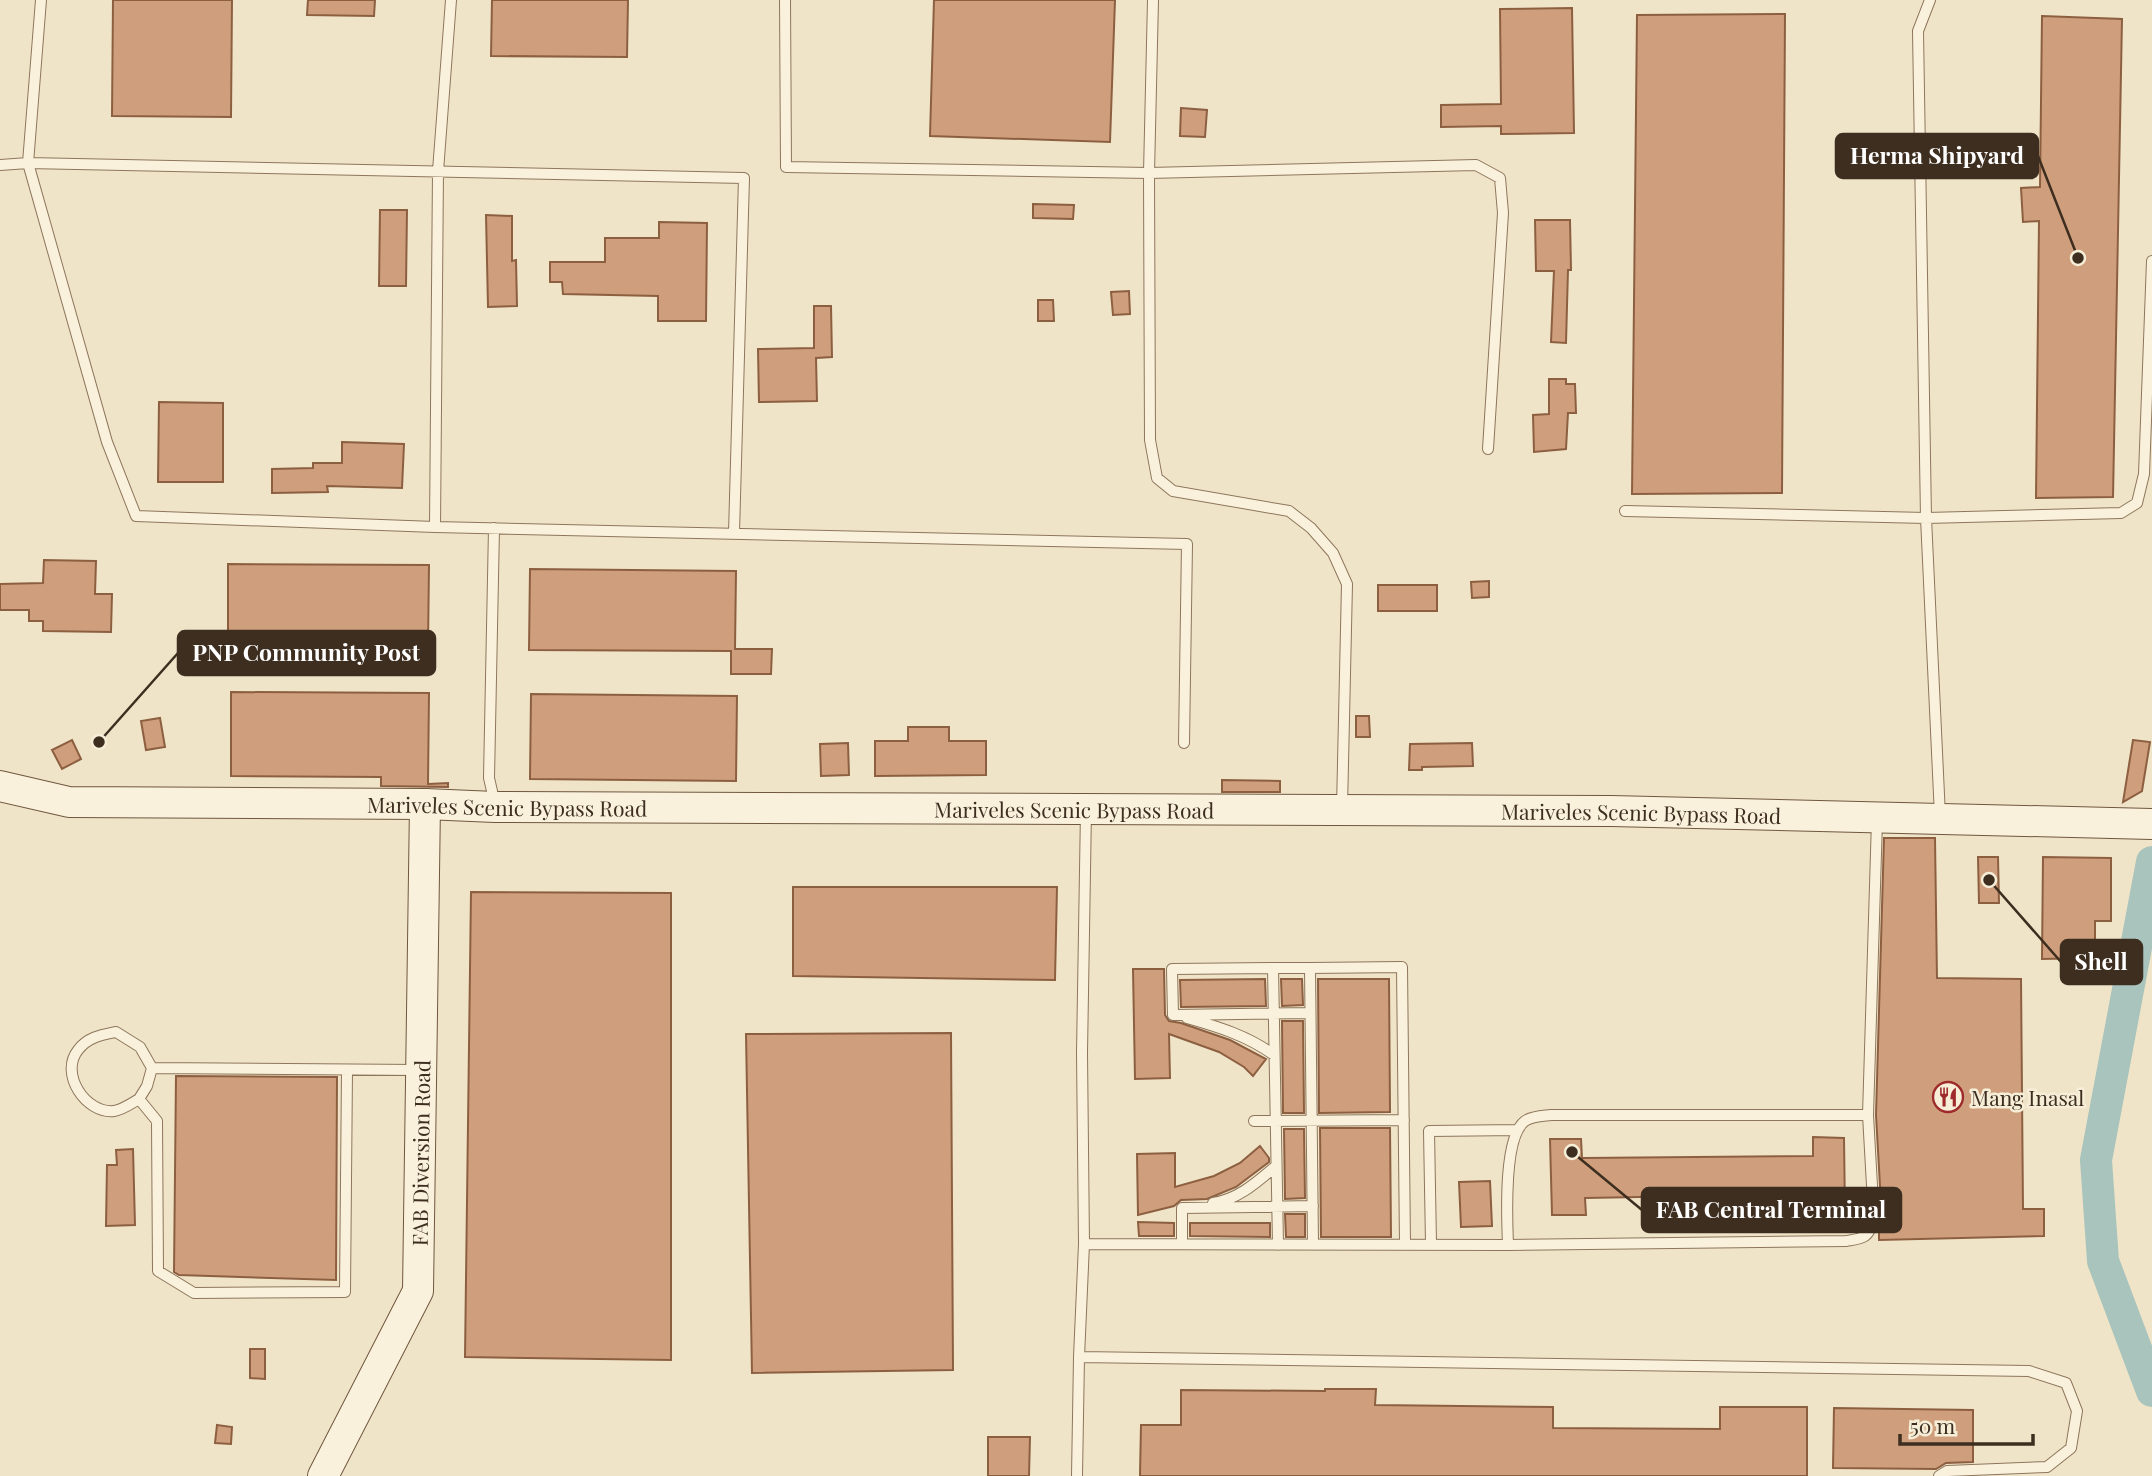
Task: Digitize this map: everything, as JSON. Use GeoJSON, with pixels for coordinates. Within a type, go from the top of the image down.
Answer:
{"type":"FeatureCollection","features":[{"type":"Feature","properties":{"kind":"main road","name":"Mariveles Scenic Bypass Road"},"geometry":{"type":"LineString","coordinates":[[0,786],[69,802],[425,804],[495,807],[1624,812],[2151,824]]}},
{"type":"Feature","properties":{"kind":"main road","name":"FAB Diversion Road"},"geometry":{"type":"LineString","coordinates":[[323,1476],[418,1291],[425,804]]}},
{"type":"Feature","properties":{"kind":"lane"},"geometry":{"type":"LineString","coordinates":[[41,0],[28,163],[107,442],[136,516],[435,527],[1187,544],[1184,743]]}},
{"type":"Feature","properties":{"kind":"lane"},"geometry":{"type":"LineString","coordinates":[[435,527],[438,171],[451,0]]}},
{"type":"Feature","properties":{"kind":"lane"},"geometry":{"type":"LineString","coordinates":[[785,0],[786,167],[1149,173],[1476,165],[1500,178],[1503,213],[1488,449]]}},
{"type":"Feature","properties":{"kind":"lane"},"geometry":{"type":"LineString","coordinates":[[1153,0],[1149,173],[1150,440],[1157,478],[1173,491],[1289,512],[1311,528],[1333,553],[1347,584],[1342,810]]}},
{"type":"Feature","properties":{"kind":"lane"},"geometry":{"type":"LineString","coordinates":[[1930,0],[1918,31],[1926,518],[1940,819]]}},
{"type":"Feature","properties":{"kind":"lane"},"geometry":{"type":"LineString","coordinates":[[0,165],[28,163],[744,178],[734,533]]}},
{"type":"Feature","properties":{"kind":"lane"},"geometry":{"type":"LineString","coordinates":[[1625,511],[1926,518],[2121,513],[2137,503],[2144,474],[2152,261]]}},
{"type":"Feature","properties":{"kind":"lane"},"geometry":{"type":"LineString","coordinates":[[494,528],[489,778],[495,807]]}},
{"type":"Feature","properties":{"kind":"lane"},"geometry":{"type":"LineString","coordinates":[[1077,1476],[1084,1244],[1082,1054],[1086,809]]}},
{"type":"Feature","properties":{"kind":"lane"},"geometry":{"type":"LineString","coordinates":[[1084,1244],[1508,1245],[1846,1241],[1864,1238],[1874,1221],[1868,1115],[1877,817]]}},
{"type":"Feature","properties":{"kind":"lane"},"geometry":{"type":"LineString","coordinates":[[1173,1015],[1172,969],[1402,967],[1405,1244]]}},
{"type":"Feature","properties":{"kind":"lane"},"geometry":{"type":"LineString","coordinates":[[1273,968],[1278,1244]]}},
{"type":"Feature","properties":{"kind":"lane"},"geometry":{"type":"LineString","coordinates":[[1310,968],[1313,1244]]}},
{"type":"Feature","properties":{"kind":"lane"},"geometry":{"type":"LineString","coordinates":[[1173,1015],[1310,1013]]}},
{"type":"Feature","properties":{"kind":"lane"},"geometry":{"type":"LineString","coordinates":[[1173,1015],[1222,1028],[1258,1043],[1274,1055]]}},
{"type":"Feature","properties":{"kind":"lane"},"geometry":{"type":"LineString","coordinates":[[116,1032],[140,1047],[152,1069],[147,1086],[139,1099],[116,1111],[97,1109],[78,1092],[72,1069],[76,1052],[92,1037],[116,1032]]}},
{"type":"Feature","properties":{"kind":"lane"},"geometry":{"type":"LineString","coordinates":[[152,1069],[421,1070]]}},
{"type":"Feature","properties":{"kind":"lane"},"geometry":{"type":"LineString","coordinates":[[139,1099],[157,1121],[158,1271],[194,1293],[345,1292],[347,1070]]}},
{"type":"Feature","properties":{"kind":"lane"},"geometry":{"type":"LineString","coordinates":[[1508,1245],[1506,1205],[1513,1139],[1524,1121],[1534,1117],[1868,1115]]}},
{"type":"Feature","properties":{"kind":"lane"},"geometry":{"type":"LineString","coordinates":[[1254,1121],[1404,1120]]}},
{"type":"Feature","properties":{"kind":"lane"},"geometry":{"type":"LineString","coordinates":[[1431,1244],[1429,1131],[1518,1130]]}},
{"type":"Feature","properties":{"kind":"lane"},"geometry":{"type":"LineString","coordinates":[[1182,1209],[1221,1202],[1249,1189],[1276,1166]]}},
{"type":"Feature","properties":{"kind":"lane"},"geometry":{"type":"LineString","coordinates":[[1182,1209],[1313,1206]]}},
{"type":"Feature","properties":{"kind":"lane"},"geometry":{"type":"LineString","coordinates":[[1182,1209],[1182,1244]]}},
{"type":"Feature","properties":{"kind":"lane"},"geometry":{"type":"LineString","coordinates":[[1079,1357],[2029,1371],[2066,1383],[2077,1412],[2071,1448],[2047,1466],[1947,1471],[1939,1476]]}},
{"type":"Feature","properties":{"kind":"building"},"geometry":{"type":"Polygon","coordinates":[[[113,0],[232,0],[231,117],[112,116],[113,0]]]}},
{"type":"Feature","properties":{"kind":"building"},"geometry":{"type":"Polygon","coordinates":[[[308,0],[375,0],[374,16],[307,15],[308,0]]]}},
{"type":"Feature","properties":{"kind":"building"},"geometry":{"type":"Polygon","coordinates":[[[492,0],[628,0],[627,57],[491,56],[492,0]]]}},
{"type":"Feature","properties":{"kind":"building"},"geometry":{"type":"Polygon","coordinates":[[[934,0],[1115,0],[1110,142],[930,136],[934,0]]]}},
{"type":"Feature","properties":{"kind":"building"},"geometry":{"type":"Polygon","coordinates":[[[1572,8],[1574,133],[1501,134],[1501,126],[1441,127],[1441,105],[1501,104],[1500,9],[1572,8]]]}},
{"type":"Feature","properties":{"kind":"building"},"geometry":{"type":"Polygon","coordinates":[[[1785,14],[1782,493],[1632,494],[1637,15],[1785,14]]]}},
{"type":"Feature","properties":{"kind":"building"},"geometry":{"type":"Polygon","coordinates":[[[2042,16],[2122,19],[2113,497],[2036,498],[2039,221],[2023,222],[2021,188],[2040,187],[2042,16]]]}},
{"type":"Feature","properties":{"kind":"building"},"geometry":{"type":"Polygon","coordinates":[[[1181,108],[1207,110],[1205,137],[1180,136],[1181,108]]]}},
{"type":"Feature","properties":{"kind":"building"},"geometry":{"type":"Polygon","coordinates":[[[1033,204],[1074,205],[1073,219],[1033,218],[1033,204]]]}},
{"type":"Feature","properties":{"kind":"building"},"geometry":{"type":"Polygon","coordinates":[[[380,210],[407,210],[406,286],[379,286],[380,210]]]}},
{"type":"Feature","properties":{"kind":"building"},"geometry":{"type":"Polygon","coordinates":[[[486,215],[512,216],[512,261],[516,260],[517,306],[488,307],[486,215]]]}},
{"type":"Feature","properties":{"kind":"building"},"geometry":{"type":"Polygon","coordinates":[[[1535,220],[1570,220],[1571,270],[1568,270],[1566,343],[1551,342],[1554,271],[1536,271],[1535,220]]]}},
{"type":"Feature","properties":{"kind":"building"},"geometry":{"type":"Polygon","coordinates":[[[659,222],[707,223],[706,321],[658,321],[658,296],[563,294],[562,282],[550,282],[550,262],[605,262],[605,238],[659,238],[659,222]]]}},
{"type":"Feature","properties":{"kind":"building"},"geometry":{"type":"Polygon","coordinates":[[[1129,291],[1130,314],[1113,315],[1111,292],[1129,291]]]}},
{"type":"Feature","properties":{"kind":"building"},"geometry":{"type":"Polygon","coordinates":[[[1038,300],[1053,300],[1054,321],[1038,321],[1038,300]]]}},
{"type":"Feature","properties":{"kind":"building"},"geometry":{"type":"Polygon","coordinates":[[[814,306],[831,306],[832,357],[816,358],[817,401],[759,402],[758,349],[814,348],[814,306]]]}},
{"type":"Feature","properties":{"kind":"building"},"geometry":{"type":"Polygon","coordinates":[[[1549,379],[1566,379],[1566,384],[1575,384],[1576,413],[1568,413],[1566,449],[1534,452],[1533,415],[1549,414],[1549,379]]]}},
{"type":"Feature","properties":{"kind":"building"},"geometry":{"type":"Polygon","coordinates":[[[159,402],[223,403],[223,482],[158,482],[159,402]]]}},
{"type":"Feature","properties":{"kind":"building"},"geometry":{"type":"Polygon","coordinates":[[[342,442],[404,444],[402,488],[327,486],[328,492],[272,493],[272,469],[313,468],[313,463],[342,463],[342,442]]]}},
{"type":"Feature","properties":{"kind":"building"},"geometry":{"type":"Polygon","coordinates":[[[44,560],[96,561],[95,594],[112,594],[111,632],[43,631],[43,621],[29,621],[29,610],[0,610],[0,584],[43,583],[44,560]]]}},
{"type":"Feature","properties":{"kind":"building"},"geometry":{"type":"Polygon","coordinates":[[[228,564],[429,565],[428,647],[228,646],[228,564]]]}},
{"type":"Feature","properties":{"kind":"building"},"geometry":{"type":"Polygon","coordinates":[[[530,569],[736,571],[735,649],[772,649],[771,674],[731,674],[731,651],[529,650],[530,569]]]}},
{"type":"Feature","properties":{"kind":"building"},"geometry":{"type":"Polygon","coordinates":[[[1489,581],[1489,597],[1472,598],[1471,582],[1489,581]]]}},
{"type":"Feature","properties":{"kind":"building"},"geometry":{"type":"Polygon","coordinates":[[[1378,585],[1437,585],[1437,611],[1378,611],[1378,585]]]}},
{"type":"Feature","properties":{"kind":"building"},"geometry":{"type":"Polygon","coordinates":[[[231,692],[429,693],[428,784],[448,783],[448,787],[381,786],[381,777],[231,776],[231,692]]]}},
{"type":"Feature","properties":{"kind":"building"},"geometry":{"type":"Polygon","coordinates":[[[531,694],[737,696],[736,781],[530,779],[531,694]]]}},
{"type":"Feature","properties":{"kind":"building"},"geometry":{"type":"Polygon","coordinates":[[[1356,716],[1369,716],[1370,737],[1356,737],[1356,716]]]}},
{"type":"Feature","properties":{"kind":"building"},"geometry":{"type":"Polygon","coordinates":[[[160,718],[165,747],[146,750],[141,721],[160,718]]]}},
{"type":"Feature","properties":{"kind":"building"},"geometry":{"type":"Polygon","coordinates":[[[908,727],[949,727],[949,741],[986,741],[986,775],[875,776],[875,741],[908,741],[908,727]]]}},
{"type":"Feature","properties":{"kind":"building"},"geometry":{"type":"Polygon","coordinates":[[[72,740],[81,759],[62,769],[52,750],[72,740]]]}},
{"type":"Feature","properties":{"kind":"building"},"geometry":{"type":"Polygon","coordinates":[[[2133,740],[2150,742],[2142,791],[2123,802],[2133,740]]]}},
{"type":"Feature","properties":{"kind":"building"},"geometry":{"type":"Polygon","coordinates":[[[848,743],[849,775],[821,776],[820,744],[848,743]]]}},
{"type":"Feature","properties":{"kind":"building"},"geometry":{"type":"Polygon","coordinates":[[[1472,743],[1473,766],[1422,767],[1422,770],[1409,770],[1410,744],[1472,743]]]}},
{"type":"Feature","properties":{"kind":"building"},"geometry":{"type":"Polygon","coordinates":[[[1222,780],[1280,781],[1280,792],[1222,792],[1222,780]]]}},
{"type":"Feature","properties":{"kind":"building"},"geometry":{"type":"Polygon","coordinates":[[[1884,838],[1935,838],[1937,978],[2021,979],[2023,1209],[2044,1209],[2044,1236],[1879,1240],[1882,1221],[1876,1115],[1884,838]]]}},
{"type":"Feature","properties":{"kind":"building"},"geometry":{"type":"Polygon","coordinates":[[[1978,857],[1998,857],[1999,903],[1979,903],[1978,857]]]}},
{"type":"Feature","properties":{"kind":"building"},"geometry":{"type":"Polygon","coordinates":[[[2043,857],[2111,858],[2111,921],[2095,921],[2095,958],[2042,959],[2043,857]]]}},
{"type":"Feature","properties":{"kind":"building"},"geometry":{"type":"Polygon","coordinates":[[[793,887],[1057,887],[1055,980],[793,976],[793,887]]]}},
{"type":"Feature","properties":{"kind":"building"},"geometry":{"type":"Polygon","coordinates":[[[471,892],[671,893],[671,1360],[465,1357],[471,892]]]}},
{"type":"Feature","properties":{"kind":"building"},"geometry":{"type":"Polygon","coordinates":[[[1133,969],[1164,969],[1165,1015],[1169,1021],[1230,1040],[1266,1059],[1253,1076],[1244,1067],[1219,1052],[1169,1034],[1170,1078],[1135,1079],[1133,969]]]}},
{"type":"Feature","properties":{"kind":"building"},"geometry":{"type":"Polygon","coordinates":[[[1265,979],[1266,1006],[1181,1007],[1180,980],[1265,979]]]}},
{"type":"Feature","properties":{"kind":"building"},"geometry":{"type":"Polygon","coordinates":[[[1281,979],[1302,979],[1303,1005],[1282,1006],[1281,979]]]}},
{"type":"Feature","properties":{"kind":"building"},"geometry":{"type":"Polygon","coordinates":[[[1318,979],[1389,979],[1390,1112],[1319,1113],[1318,979]]]}},
{"type":"Feature","properties":{"kind":"building"},"geometry":{"type":"Polygon","coordinates":[[[1282,1021],[1303,1021],[1304,1113],[1283,1113],[1282,1021]]]}},
{"type":"Feature","properties":{"kind":"building"},"geometry":{"type":"Polygon","coordinates":[[[951,1033],[953,1370],[752,1373],[746,1034],[951,1033]]]}},
{"type":"Feature","properties":{"kind":"building"},"geometry":{"type":"Polygon","coordinates":[[[176,1076],[337,1077],[336,1280],[179,1275],[174,1272],[176,1076]]]}},
{"type":"Feature","properties":{"kind":"building"},"geometry":{"type":"Polygon","coordinates":[[[1320,1128],[1390,1128],[1391,1237],[1321,1237],[1320,1128]]]}},
{"type":"Feature","properties":{"kind":"building"},"geometry":{"type":"Polygon","coordinates":[[[1284,1129],[1304,1129],[1305,1198],[1285,1199],[1284,1129]]]}},
{"type":"Feature","properties":{"kind":"building"},"geometry":{"type":"Polygon","coordinates":[[[1813,1137],[1844,1138],[1845,1214],[1814,1214],[1814,1194],[1585,1198],[1586,1215],[1552,1215],[1550,1139],[1581,1139],[1582,1158],[1813,1156],[1813,1137]]]}},
{"type":"Feature","properties":{"kind":"building"},"geometry":{"type":"Polygon","coordinates":[[[1260,1146],[1269,1162],[1236,1187],[1207,1199],[1181,1200],[1174,1206],[1138,1215],[1137,1154],[1175,1153],[1175,1187],[1214,1176],[1240,1163],[1260,1146]]]}},
{"type":"Feature","properties":{"kind":"building"},"geometry":{"type":"Polygon","coordinates":[[[133,1149],[135,1225],[106,1226],[107,1165],[117,1165],[116,1150],[133,1149]]]}},
{"type":"Feature","properties":{"kind":"building"},"geometry":{"type":"Polygon","coordinates":[[[1490,1181],[1492,1226],[1461,1227],[1459,1182],[1490,1181]]]}},
{"type":"Feature","properties":{"kind":"building"},"geometry":{"type":"Polygon","coordinates":[[[1285,1214],[1305,1214],[1305,1237],[1286,1237],[1285,1214]]]}},
{"type":"Feature","properties":{"kind":"building"},"geometry":{"type":"Polygon","coordinates":[[[1138,1222],[1174,1223],[1174,1236],[1139,1236],[1138,1222]]]}},
{"type":"Feature","properties":{"kind":"building"},"geometry":{"type":"Polygon","coordinates":[[[1190,1223],[1270,1223],[1270,1237],[1190,1236],[1190,1223]]]}},
{"type":"Feature","properties":{"kind":"building"},"geometry":{"type":"Polygon","coordinates":[[[250,1349],[265,1349],[265,1379],[250,1378],[250,1349]]]}},
{"type":"Feature","properties":{"kind":"building"},"geometry":{"type":"Polygon","coordinates":[[[1376,1389],[1375,1405],[1553,1407],[1553,1428],[1720,1429],[1720,1407],[1807,1407],[1807,1476],[1140,1476],[1141,1425],[1181,1425],[1181,1390],[1376,1389]]]}},
{"type":"Feature","properties":{"kind":"building"},"geometry":{"type":"Polygon","coordinates":[[[1834,1408],[1973,1410],[1973,1462],[1946,1463],[1936,1469],[1833,1468],[1834,1408]]]}},
{"type":"Feature","properties":{"kind":"building"},"geometry":{"type":"Polygon","coordinates":[[[217,1425],[232,1427],[231,1444],[215,1443],[217,1425]]]}},
{"type":"Feature","properties":{"kind":"building"},"geometry":{"type":"Polygon","coordinates":[[[988,1437],[1030,1437],[1029,1476],[988,1476],[988,1437]]]}},
{"type":"Feature","properties":{"kind":"waterway"},"geometry":{"type":"LineString","coordinates":[[2152,862],[2096,1160],[2103,1261],[2152,1391]]}},
{"type":"Feature","properties":{"kind":"place","name":"Herma Shipyard"},"geometry":{"type":"Point","coordinates":[2078,258]}},
{"type":"Feature","properties":{"kind":"place","name":"PNP Community Post"},"geometry":{"type":"Point","coordinates":[99,742]}},
{"type":"Feature","properties":{"kind":"place","name":"Shell"},"geometry":{"type":"Point","coordinates":[1989,880]}},
{"type":"Feature","properties":{"kind":"place","name":"Mang Inasal"},"geometry":{"type":"Point","coordinates":[1948,1097]}},
{"type":"Feature","properties":{"kind":"place","name":"FAB Central Terminal"},"geometry":{"type":"Point","coordinates":[1572,1152]}}]}
